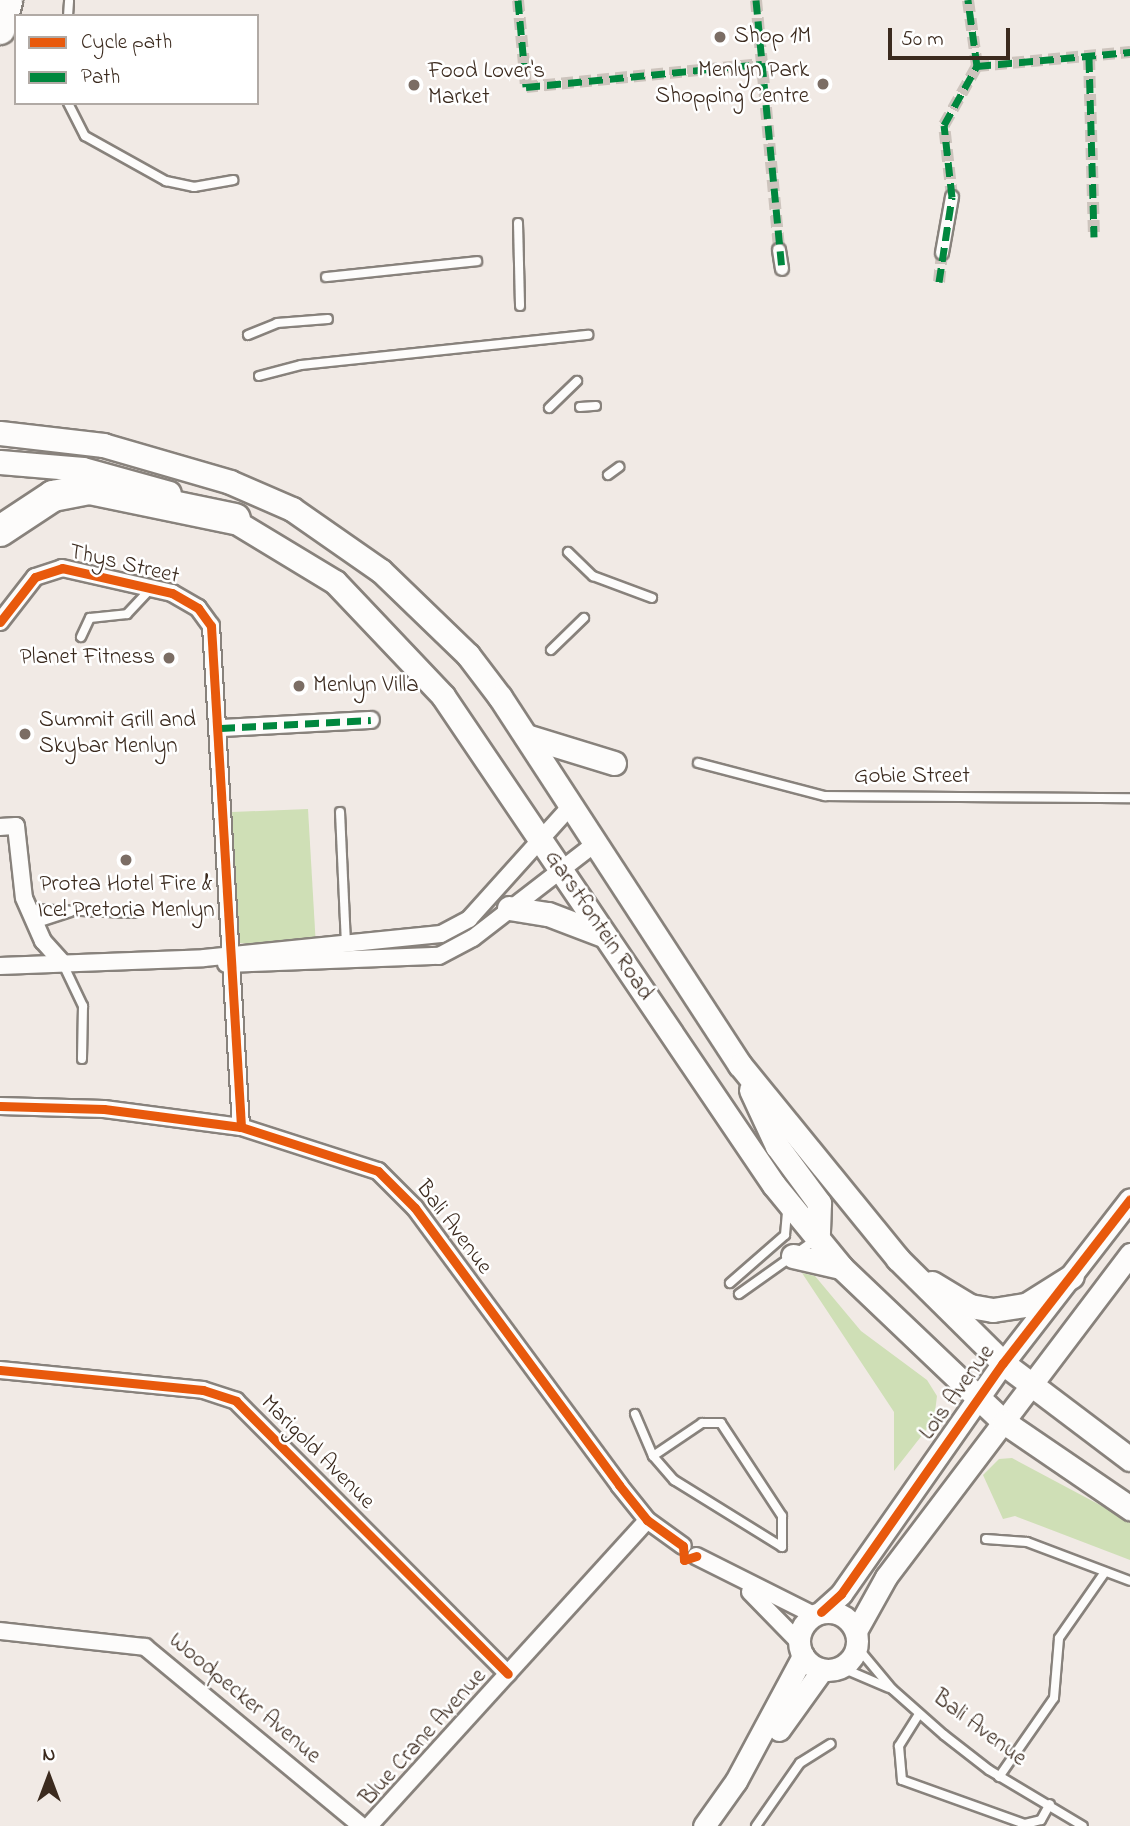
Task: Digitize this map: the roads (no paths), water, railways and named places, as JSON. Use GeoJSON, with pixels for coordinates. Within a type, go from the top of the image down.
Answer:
{"type":"FeatureCollection","features":[{"type":"Feature","properties":{"kind":"highway"},"geometry":{"type":"LineString","coordinates":[[0,29],[7,0]]}},
{"type":"Feature","properties":{"kind":"highway"},"geometry":{"type":"LineString","coordinates":[[0,531],[53,496],[90,489],[235,519]]}},
{"type":"Feature","properties":{"kind":"main road","name":"Garstfontein Road"},"geometry":{"type":"LineString","coordinates":[[0,433],[160,459],[292,509],[352,548],[438,623],[526,736],[592,846],[740,1065],[898,1259],[1003,1363],[1130,1459]]}},
{"type":"Feature","properties":{"kind":"main road","name":"Garstfontein Road"},"geometry":{"type":"LineString","coordinates":[[0,462],[111,475],[235,519],[297,555],[367,609],[443,696],[559,872],[787,1202],[841,1267],[1004,1422],[1130,1508]]}},
{"type":"Feature","properties":{"kind":"main road"},"geometry":{"type":"LineString","coordinates":[[526,736],[614,763]]}},
{"type":"Feature","properties":{"kind":"main road"},"geometry":{"type":"LineString","coordinates":[[509,908],[548,914],[603,935]]}},
{"type":"Feature","properties":{"kind":"main road"},"geometry":{"type":"LineString","coordinates":[[740,1065],[777,1146],[819,1203],[818,1238]]}},
{"type":"Feature","properties":{"kind":"main road"},"geometry":{"type":"LineString","coordinates":[[793,1256],[841,1267]]}},
{"type":"Feature","properties":{"kind":"main road"},"geometry":{"type":"LineString","coordinates":[[898,1259],[951,1297],[993,1310],[1026,1305],[1072,1276]]}},
{"type":"Feature","properties":{"kind":"street"},"geometry":{"type":"LineString","coordinates":[[942,253],[952,197]]}},
{"type":"Feature","properties":{"kind":"street"},"geometry":{"type":"LineString","coordinates":[[779,250],[782,269]]}},
{"type":"Feature","properties":{"kind":"street","name":"Thys Street"},"geometry":{"type":"LineString","coordinates":[[0,622],[30,582],[52,568],[151,588],[187,600],[211,626],[221,728],[241,1127]]}},
{"type":"Feature","properties":{"kind":"street"},"geometry":{"type":"LineString","coordinates":[[221,728],[371,720]]}},
{"type":"Feature","properties":{"kind":"street"},"geometry":{"type":"LineString","coordinates":[[234,958],[346,945],[456,928],[537,837],[569,808]]}},
{"type":"Feature","properties":{"kind":"street"},"geometry":{"type":"LineString","coordinates":[[0,827],[16,826],[31,917],[62,962]]}},
{"type":"Feature","properties":{"kind":"street"},"geometry":{"type":"LineString","coordinates":[[0,966],[204,958],[346,962],[439,956],[592,846]]}},
{"type":"Feature","properties":{"kind":"street","name":"Bali Avenue"},"geometry":{"type":"LineString","coordinates":[[0,1106],[104,1109],[241,1127],[363,1164],[396,1184],[648,1520],[750,1590],[817,1614]]}},
{"type":"Feature","properties":{"kind":"street","name":"Lois Avenue"},"geometry":{"type":"LineString","coordinates":[[801,1648],[817,1614],[855,1576],[1003,1363],[1130,1199]]}},
{"type":"Feature","properties":{"kind":"street"},"geometry":{"type":"LineString","coordinates":[[704,1826],[772,1729],[856,1639],[886,1577],[1130,1254]]}},
{"type":"Feature","properties":{"kind":"street","name":"Marigold Avenue"},"geometry":{"type":"LineString","coordinates":[[0,1370],[203,1390],[236,1401],[508,1674]]}},
{"type":"Feature","properties":{"kind":"street","name":"Blue Crane Avenue"},"geometry":{"type":"LineString","coordinates":[[369,1826],[648,1520]]}},
{"type":"Feature","properties":{"kind":"street","name":"Bali Avenue"},"geometry":{"type":"LineString","coordinates":[[750,1590],[801,1648]]}},
{"type":"Feature","properties":{"kind":"street"},"geometry":{"type":"LineString","coordinates":[[817,1614],[846,1617],[856,1639]]}},
{"type":"Feature","properties":{"kind":"street","name":"Woodpecker Avenue"},"geometry":{"type":"LineString","coordinates":[[0,1631],[145,1647],[361,1826]]}},
{"type":"Feature","properties":{"kind":"street"},"geometry":{"type":"LineString","coordinates":[[772,1729],[801,1648],[831,1668]]}},
{"type":"Feature","properties":{"kind":"lane"},"geometry":{"type":"LineString","coordinates":[[69,105],[85,136],[166,181],[194,187],[233,180]]}},
{"type":"Feature","properties":{"kind":"lane"},"geometry":{"type":"LineString","coordinates":[[518,223],[520,306]]}},
{"type":"Feature","properties":{"kind":"lane"},"geometry":{"type":"LineString","coordinates":[[326,277],[477,261]]}},
{"type":"Feature","properties":{"kind":"lane"},"geometry":{"type":"LineString","coordinates":[[248,335],[277,323],[328,319]]}},
{"type":"Feature","properties":{"kind":"lane"},"geometry":{"type":"LineString","coordinates":[[259,376],[301,365],[588,335]]}},
{"type":"Feature","properties":{"kind":"lane"},"geometry":{"type":"LineString","coordinates":[[549,408],[577,381]]}},
{"type":"Feature","properties":{"kind":"lane"},"geometry":{"type":"LineString","coordinates":[[580,407],[596,406]]}},
{"type":"Feature","properties":{"kind":"lane"},"geometry":{"type":"LineString","coordinates":[[608,475],[619,467]]}},
{"type":"Feature","properties":{"kind":"lane"},"geometry":{"type":"LineString","coordinates":[[568,552],[593,576],[652,598]]}},
{"type":"Feature","properties":{"kind":"lane"},"geometry":{"type":"LineString","coordinates":[[82,637],[90,618],[127,614],[151,588]]}},
{"type":"Feature","properties":{"kind":"lane"},"geometry":{"type":"LineString","coordinates":[[551,650],[584,618]]}},
{"type":"Feature","properties":{"kind":"lane","name":"Gobie Street"},"geometry":{"type":"LineString","coordinates":[[698,763],[825,796],[1130,798]]}},
{"type":"Feature","properties":{"kind":"lane"},"geometry":{"type":"LineString","coordinates":[[340,812],[346,962]]}},
{"type":"Feature","properties":{"kind":"lane"},"geometry":{"type":"LineString","coordinates":[[31,917],[57,906],[70,912]]}},
{"type":"Feature","properties":{"kind":"lane"},"geometry":{"type":"LineString","coordinates":[[31,917],[70,912],[133,913]]}},
{"type":"Feature","properties":{"kind":"lane"},"geometry":{"type":"LineString","coordinates":[[62,962],[83,1006],[82,1059]]}},
{"type":"Feature","properties":{"kind":"lane"},"geometry":{"type":"LineString","coordinates":[[730,1283],[785,1235],[787,1202]]}},
{"type":"Feature","properties":{"kind":"lane"},"geometry":{"type":"LineString","coordinates":[[738,1294],[818,1238]]}},
{"type":"Feature","properties":{"kind":"lane"},"geometry":{"type":"LineString","coordinates":[[635,1414],[653,1455],[674,1480],[782,1547],[782,1516],[722,1423],[702,1423],[653,1455]]}},
{"type":"Feature","properties":{"kind":"lane"},"geometry":{"type":"LineString","coordinates":[[986,1539],[1027,1542],[1130,1581]]}},
{"type":"Feature","properties":{"kind":"lane"},"geometry":{"type":"LineString","coordinates":[[999,1777],[1054,1698],[1059,1638],[1105,1572]]}},
{"type":"Feature","properties":{"kind":"lane","name":"Bali Avenue"},"geometry":{"type":"LineString","coordinates":[[856,1639],[892,1689],[919,1714],[999,1777],[1081,1823]]}},
{"type":"Feature","properties":{"kind":"lane","name":"Bali Avenue"},"geometry":{"type":"LineString","coordinates":[[831,1668],[892,1689]]}},
{"type":"Feature","properties":{"kind":"lane"},"geometry":{"type":"LineString","coordinates":[[919,1714],[899,1746],[902,1780],[1025,1824],[1041,1820],[1049,1804]]}},
{"type":"Feature","properties":{"kind":"lane"},"geometry":{"type":"LineString","coordinates":[[756,1826],[800,1763],[831,1744]]}},
{"type":"Feature","properties":{"kind":"lane"},"geometry":{"type":"LineString","coordinates":[[704,1826],[717,1826]]}},
{"type":"Feature","properties":{"kind":"tunnel"},"geometry":{"type":"LineString","coordinates":[[518,0],[526,87],[762,64]]}},
{"type":"Feature","properties":{"kind":"tunnel"},"geometry":{"type":"LineString","coordinates":[[756,0],[779,250]]}},
{"type":"Feature","properties":{"kind":"tunnel"},"geometry":{"type":"LineString","coordinates":[[952,197],[944,125],[977,66],[968,0]]}},
{"type":"Feature","properties":{"kind":"tunnel"},"geometry":{"type":"LineString","coordinates":[[977,66],[1130,52]]}},
{"type":"Feature","properties":{"kind":"tunnel"},"geometry":{"type":"LineString","coordinates":[[1089,58],[1094,237]]}},
{"type":"Feature","properties":{"kind":"tunnel"},"geometry":{"type":"LineString","coordinates":[[939,282],[942,253]]}},
{"type":"Feature","properties":{"kind":"place","name":"Shop 1M"},"geometry":{"type":"Point","coordinates":[720,37]}},
{"type":"Feature","properties":{"kind":"place","name":"Menlyn Park Shopping Centre"},"geometry":{"type":"Point","coordinates":[823,84]}},
{"type":"Feature","properties":{"kind":"place","name":"Food Lover's Market"},"geometry":{"type":"Point","coordinates":[414,85]}},
{"type":"Feature","properties":{"kind":"place","name":"Planet Fitness"},"geometry":{"type":"Point","coordinates":[169,658]}},
{"type":"Feature","properties":{"kind":"place","name":"Menlyn Villa"},"geometry":{"type":"Point","coordinates":[299,686]}},
{"type":"Feature","properties":{"kind":"place","name":"Summit Grill and Skybar Menlyn"},"geometry":{"type":"Point","coordinates":[25,734]}},
{"type":"Feature","properties":{"kind":"place","name":"Protea Hotel Fire & Ice! Pretoria Menlyn"},"geometry":{"type":"Point","coordinates":[126,860]}}]}
